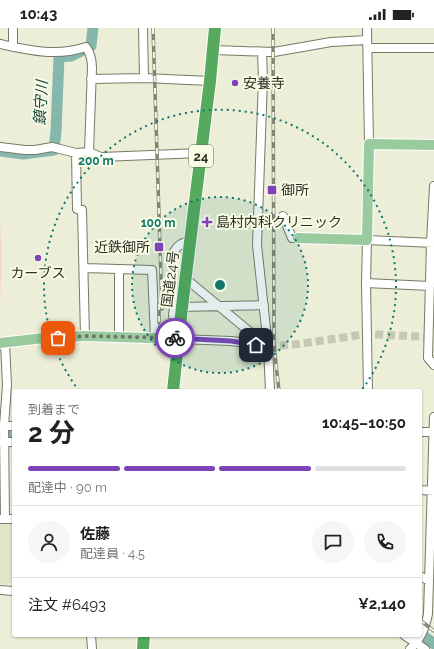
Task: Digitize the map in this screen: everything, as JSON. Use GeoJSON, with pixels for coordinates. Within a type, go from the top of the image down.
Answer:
{"type":"FeatureCollection","features":[{"type":"Feature","properties":{"kind":"highway","name":"国道24号"},"geometry":{"type":"LineString","coordinates":[[173,389],[180,322],[202,153],[215,28]]}},
{"type":"Feature","properties":{"kind":"highway"},"geometry":{"type":"LineString","coordinates":[[143,649],[144,637]]}},
{"type":"Feature","properties":{"kind":"main road"},"geometry":{"type":"LineString","coordinates":[[298,238],[367,240],[369,144],[434,145]]}},
{"type":"Feature","properties":{"kind":"main road"},"geometry":{"type":"LineString","coordinates":[[2,343],[44,338],[85,336],[178,339]]}},
{"type":"Feature","properties":{"kind":"street"},"geometry":{"type":"LineString","coordinates":[[13,28],[13,47]]}},
{"type":"Feature","properties":{"kind":"street"},"geometry":{"type":"LineString","coordinates":[[143,28],[144,78]]}},
{"type":"Feature","properties":{"kind":"street"},"geometry":{"type":"LineString","coordinates":[[367,28],[369,144]]}},
{"type":"Feature","properties":{"kind":"street"},"geometry":{"type":"LineString","coordinates":[[213,50],[274,52],[331,42],[434,48]]}},
{"type":"Feature","properties":{"kind":"street"},"geometry":{"type":"LineString","coordinates":[[0,44],[28,50],[60,53],[86,48],[92,61],[89,152]]}},
{"type":"Feature","properties":{"kind":"street"},"geometry":{"type":"LineString","coordinates":[[262,52],[263,79],[257,245],[268,347],[270,389]]}},
{"type":"Feature","properties":{"kind":"street"},"geometry":{"type":"LineString","coordinates":[[91,79],[144,78],[210,81]]}},
{"type":"Feature","properties":{"kind":"street"},"geometry":{"type":"LineString","coordinates":[[0,147],[35,150],[52,147],[76,153],[89,152],[101,157],[202,153]]}},
{"type":"Feature","properties":{"kind":"street"},"geometry":{"type":"LineString","coordinates":[[76,153],[76,209],[82,210],[85,336]]}},
{"type":"Feature","properties":{"kind":"street"},"geometry":{"type":"LineString","coordinates":[[434,186],[430,286],[431,337],[428,358],[434,365]]}},
{"type":"Feature","properties":{"kind":"street"},"geometry":{"type":"LineString","coordinates":[[284,216],[292,238],[298,238]]}},
{"type":"Feature","properties":{"kind":"street"},"geometry":{"type":"LineString","coordinates":[[368,389],[366,283],[367,240],[432,243]]}},
{"type":"Feature","properties":{"kind":"street"},"geometry":{"type":"LineString","coordinates":[[84,268],[152,270],[156,338]]}},
{"type":"Feature","properties":{"kind":"street"},"geometry":{"type":"LineString","coordinates":[[119,269],[119,336]]}},
{"type":"Feature","properties":{"kind":"street"},"geometry":{"type":"LineString","coordinates":[[180,322],[173,316],[175,295],[176,289],[186,277],[268,347]]}},
{"type":"Feature","properties":{"kind":"street"},"geometry":{"type":"LineString","coordinates":[[366,283],[430,286]]}},
{"type":"Feature","properties":{"kind":"street"},"geometry":{"type":"LineString","coordinates":[[182,307],[264,305]]}},
{"type":"Feature","properties":{"kind":"street"},"geometry":{"type":"LineString","coordinates":[[178,339],[231,341],[268,347]]}},
{"type":"Feature","properties":{"kind":"street"},"geometry":{"type":"LineString","coordinates":[[2,343],[7,385],[2,426],[2,519]]}},
{"type":"Feature","properties":{"kind":"street"},"geometry":{"type":"LineString","coordinates":[[422,634],[431,615],[430,581],[432,558],[434,417]]}},
{"type":"Feature","properties":{"kind":"street"},"geometry":{"type":"LineString","coordinates":[[422,432],[434,432]]}},
{"type":"Feature","properties":{"kind":"street"},"geometry":{"type":"LineString","coordinates":[[422,490],[433,491]]}},
{"type":"Feature","properties":{"kind":"street"},"geometry":{"type":"LineString","coordinates":[[422,577],[430,581]]}},
{"type":"Feature","properties":{"kind":"street"},"geometry":{"type":"LineString","coordinates":[[0,590],[12,591]]}},
{"type":"Feature","properties":{"kind":"street"},"geometry":{"type":"LineString","coordinates":[[91,637],[92,649]]}},
{"type":"Feature","properties":{"kind":"street"},"geometry":{"type":"LineString","coordinates":[[407,637],[425,649]]}},
{"type":"Feature","properties":{"kind":"street"},"geometry":{"type":"LineString","coordinates":[[410,649],[417,643],[420,637]]}},
{"type":"Feature","properties":{"kind":"shaded area"},"geometry":{"type":"Polygon","coordinates":[[[0,222],[2,256],[0,307],[0,222]]]}},
{"type":"Feature","properties":{"kind":"shaded area"},"geometry":{"type":"Polygon","coordinates":[[[0,521],[12,521],[12,583],[0,584],[0,521]]]}},
{"type":"Feature","properties":{"kind":"waterway","name":"鎮守川"},"geometry":{"type":"LineString","coordinates":[[0,151],[23,154],[54,150],[59,57],[71,56],[91,46],[93,28]]}},
{"type":"Feature","properties":{"kind":"waterway"},"geometry":{"type":"LineString","coordinates":[[0,434],[12,434]]}},
{"type":"Feature","properties":{"kind":"waterway"},"geometry":{"type":"LineString","coordinates":[[422,635],[434,644]]}},
{"type":"Feature","properties":{"kind":"tunnel"},"geometry":{"type":"LineString","coordinates":[[268,347],[367,334],[428,337]]}},
{"type":"Feature","properties":{"kind":"railway"},"geometry":{"type":"LineString","coordinates":[[153,28],[162,309]]}},
{"type":"Feature","properties":{"kind":"railway"},"geometry":{"type":"LineString","coordinates":[[273,28],[274,346],[279,389]]}},
{"type":"Feature","properties":{"kind":"railway"},"geometry":{"type":"LineString","coordinates":[[159,304],[159,322]]}},
{"type":"Feature","properties":{"kind":"railway"},"geometry":{"type":"LineString","coordinates":[[422,622],[434,631]]}},
{"type":"Feature","properties":{"kind":"way so far"},"geometry":{"type":"LineString","coordinates":[[58,338],[85,336],[175,338]]}},
{"type":"Feature","properties":{"kind":"place","name":"安養寺"},"geometry":{"type":"Point","coordinates":[235,83]}},
{"type":"Feature","properties":{"kind":"place","name":"御所"},"geometry":{"type":"Point","coordinates":[272,190]}},
{"type":"Feature","properties":{"kind":"place","name":"島村内科クリニック"},"geometry":{"type":"Point","coordinates":[207,222]}},
{"type":"Feature","properties":{"kind":"place","name":"近鉄御所"},"geometry":{"type":"Point","coordinates":[159,247]}},
{"type":"Feature","properties":{"kind":"place","name":"カーブス"},"geometry":{"type":"Point","coordinates":[38,258]}},
{"type":"Feature","properties":{"kind":"route"},"geometry":{"type":"LineString","coordinates":[[175,338],[231,341],[256,345]]}}]}
